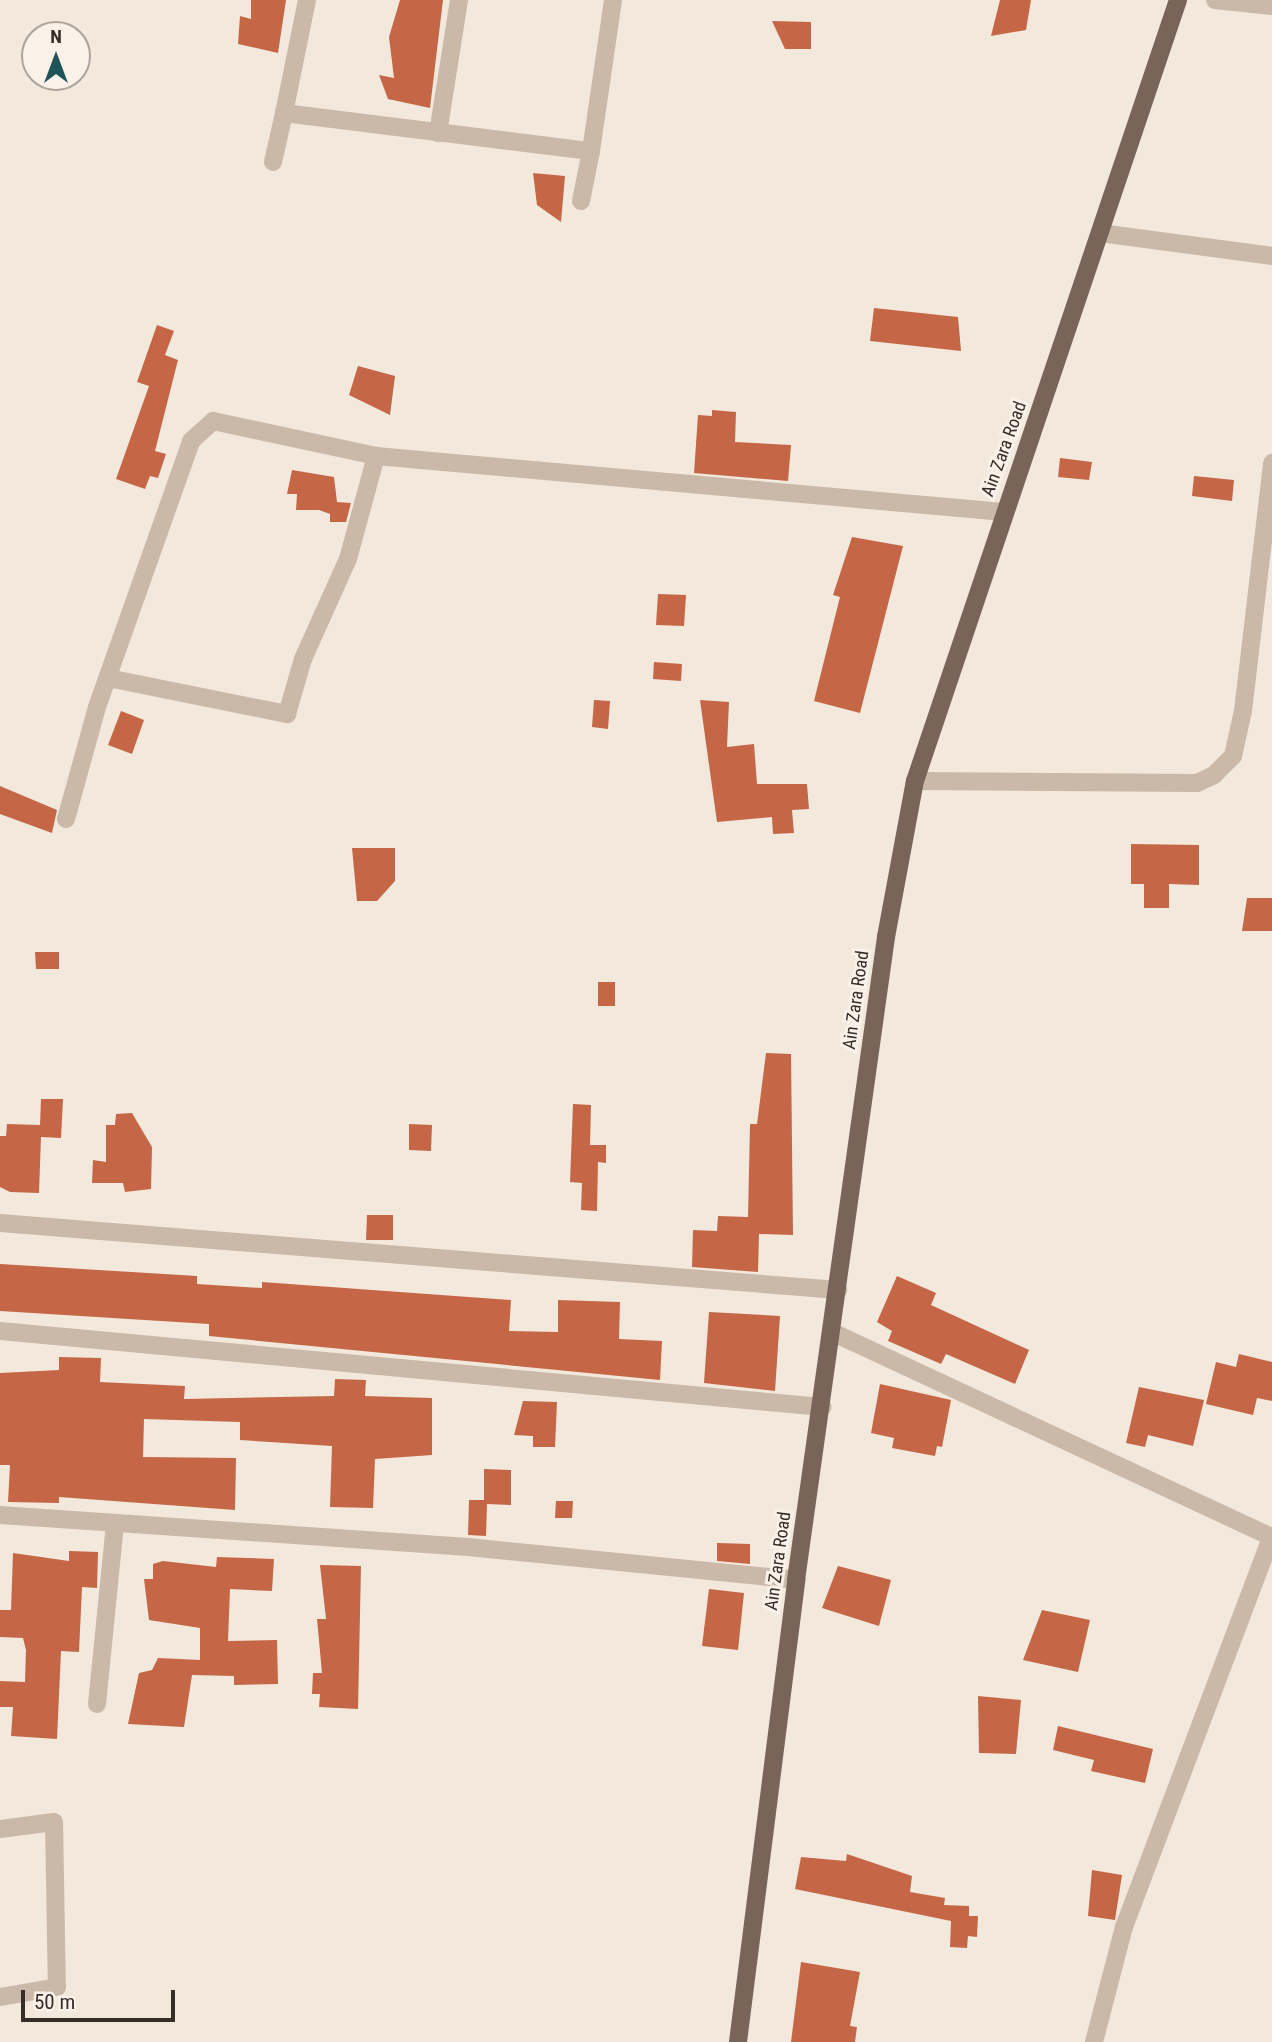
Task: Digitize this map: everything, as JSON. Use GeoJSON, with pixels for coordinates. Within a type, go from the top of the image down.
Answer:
{"type":"FeatureCollection","features":[{"type":"Feature","properties":{"kind":"main road","name":"Ain Zara Road"},"geometry":{"type":"LineString","coordinates":[[738,2042],[796,1580],[915,781],[1178,0]]}},
{"type":"Feature","properties":{"kind":"street"},"geometry":{"type":"LineString","coordinates":[[273,162],[307,0]]}},
{"type":"Feature","properties":{"kind":"street"},"geometry":{"type":"LineString","coordinates":[[438,133],[459,0]]}},
{"type":"Feature","properties":{"kind":"street"},"geometry":{"type":"LineString","coordinates":[[582,201],[613,0]]}},
{"type":"Feature","properties":{"kind":"street"},"geometry":{"type":"LineString","coordinates":[[1215,0],[1272,6]]}},
{"type":"Feature","properties":{"kind":"street"},"geometry":{"type":"LineString","coordinates":[[284,113],[591,151]]}},
{"type":"Feature","properties":{"kind":"street"},"geometry":{"type":"LineString","coordinates":[[1100,233],[1272,256]]}},
{"type":"Feature","properties":{"kind":"street"},"geometry":{"type":"LineString","coordinates":[[66,819],[108,678],[201,427],[231,424],[376,456],[1004,512]]}},
{"type":"Feature","properties":{"kind":"street"},"geometry":{"type":"LineString","coordinates":[[108,678],[286,714],[303,659],[348,559],[376,456]]}},
{"type":"Feature","properties":{"kind":"street"},"geometry":{"type":"LineString","coordinates":[[915,781],[1197,783],[1214,775],[1233,756],[1242,711],[1272,463]]}},
{"type":"Feature","properties":{"kind":"street"},"geometry":{"type":"LineString","coordinates":[[0,1223],[838,1290]]}},
{"type":"Feature","properties":{"kind":"street"},"geometry":{"type":"LineString","coordinates":[[0,1331],[822,1407]]}},
{"type":"Feature","properties":{"kind":"street"},"geometry":{"type":"LineString","coordinates":[[834,1333],[1272,1536],[1124,1927],[1094,2042]]}},
{"type":"Feature","properties":{"kind":"street"},"geometry":{"type":"LineString","coordinates":[[0,1515],[468,1547],[796,1580]]}},
{"type":"Feature","properties":{"kind":"street"},"geometry":{"type":"LineString","coordinates":[[97,1704],[115,1524]]}},
{"type":"Feature","properties":{"kind":"street"},"geometry":{"type":"LineString","coordinates":[[0,1829],[54,1822],[57,1987],[0,1997]]}},
{"type":"Feature","properties":{"kind":"building"},"geometry":{"type":"Polygon","coordinates":[[[251,0],[286,0],[278,53],[238,44],[240,16],[251,19],[251,0]]]}},
{"type":"Feature","properties":{"kind":"building"},"geometry":{"type":"Polygon","coordinates":[[[400,0],[443,0],[430,108],[388,99],[379,75],[394,78],[389,37],[400,0]]]}},
{"type":"Feature","properties":{"kind":"building"},"geometry":{"type":"Polygon","coordinates":[[[1000,0],[1031,0],[1026,30],[991,36],[1000,0]]]}},
{"type":"Feature","properties":{"kind":"building"},"geometry":{"type":"Polygon","coordinates":[[[772,21],[811,22],[811,49],[785,49],[772,21]]]}},
{"type":"Feature","properties":{"kind":"building"},"geometry":{"type":"Polygon","coordinates":[[[533,173],[565,176],[561,222],[537,205],[533,173]]]}},
{"type":"Feature","properties":{"kind":"building"},"geometry":{"type":"Polygon","coordinates":[[[874,308],[958,317],[961,351],[870,341],[874,308]]]}},
{"type":"Feature","properties":{"kind":"building"},"geometry":{"type":"Polygon","coordinates":[[[157,325],[174,331],[165,355],[178,360],[155,451],[166,454],[158,478],[150,476],[145,489],[116,479],[149,386],[137,382],[157,325]]]}},
{"type":"Feature","properties":{"kind":"building"},"geometry":{"type":"Polygon","coordinates":[[[358,366],[395,376],[390,415],[349,395],[358,366]]]}},
{"type":"Feature","properties":{"kind":"building"},"geometry":{"type":"Polygon","coordinates":[[[712,410],[736,412],[735,442],[791,445],[788,481],[694,473],[698,415],[712,416],[712,410]]]}},
{"type":"Feature","properties":{"kind":"building"},"geometry":{"type":"Polygon","coordinates":[[[1060,458],[1092,462],[1089,480],[1058,477],[1060,458]]]}},
{"type":"Feature","properties":{"kind":"building"},"geometry":{"type":"Polygon","coordinates":[[[292,470],[334,477],[337,502],[351,503],[346,522],[330,522],[330,514],[319,510],[296,510],[297,494],[287,494],[292,470]]]}},
{"type":"Feature","properties":{"kind":"building"},"geometry":{"type":"Polygon","coordinates":[[[1194,476],[1234,480],[1232,501],[1192,496],[1194,476]]]}},
{"type":"Feature","properties":{"kind":"building"},"geometry":{"type":"Polygon","coordinates":[[[852,537],[903,546],[860,713],[814,701],[840,597],[833,595],[852,537]]]}},
{"type":"Feature","properties":{"kind":"building"},"geometry":{"type":"Polygon","coordinates":[[[658,594],[686,595],[684,626],[656,625],[658,594]]]}},
{"type":"Feature","properties":{"kind":"building"},"geometry":{"type":"Polygon","coordinates":[[[654,662],[682,664],[681,681],[653,679],[654,662]]]}},
{"type":"Feature","properties":{"kind":"building"},"geometry":{"type":"Polygon","coordinates":[[[594,700],[610,701],[608,729],[592,727],[594,700]]]}},
{"type":"Feature","properties":{"kind":"building"},"geometry":{"type":"Polygon","coordinates":[[[700,700],[729,702],[727,747],[754,744],[757,784],[807,784],[809,809],[792,810],[794,833],[773,834],[772,817],[717,822],[700,700]]]}},
{"type":"Feature","properties":{"kind":"building"},"geometry":{"type":"Polygon","coordinates":[[[121,711],[144,720],[132,754],[108,745],[121,711]]]}},
{"type":"Feature","properties":{"kind":"building"},"geometry":{"type":"Polygon","coordinates":[[[0,786],[57,810],[52,833],[0,814],[0,786]]]}},
{"type":"Feature","properties":{"kind":"building"},"geometry":{"type":"Polygon","coordinates":[[[1131,844],[1199,845],[1199,885],[1169,884],[1169,908],[1144,908],[1144,884],[1131,884],[1131,844]]]}},
{"type":"Feature","properties":{"kind":"building"},"geometry":{"type":"Polygon","coordinates":[[[352,848],[395,848],[395,881],[377,901],[357,901],[352,848]]]}},
{"type":"Feature","properties":{"kind":"building"},"geometry":{"type":"Polygon","coordinates":[[[1247,898],[1272,898],[1272,931],[1242,931],[1247,898]]]}},
{"type":"Feature","properties":{"kind":"building"},"geometry":{"type":"Polygon","coordinates":[[[35,952],[59,952],[59,969],[36,969],[35,952]]]}},
{"type":"Feature","properties":{"kind":"building"},"geometry":{"type":"Polygon","coordinates":[[[598,982],[615,982],[615,1006],[598,1006],[598,982]]]}},
{"type":"Feature","properties":{"kind":"building"},"geometry":{"type":"Polygon","coordinates":[[[766,1053],[791,1054],[793,1235],[759,1234],[758,1272],[692,1267],[693,1230],[717,1231],[718,1216],[748,1217],[750,1124],[757,1124],[766,1053]]]}},
{"type":"Feature","properties":{"kind":"building"},"geometry":{"type":"Polygon","coordinates":[[[41,1099],[63,1099],[61,1138],[41,1137],[39,1193],[10,1192],[0,1187],[0,1136],[6,1136],[7,1124],[40,1125],[41,1099]]]}},
{"type":"Feature","properties":{"kind":"building"},"geometry":{"type":"Polygon","coordinates":[[[573,1104],[591,1105],[590,1145],[606,1145],[606,1163],[598,1162],[597,1211],[581,1210],[582,1183],[570,1182],[573,1104]]]}},
{"type":"Feature","properties":{"kind":"building"},"geometry":{"type":"Polygon","coordinates":[[[132,1113],[152,1147],[151,1189],[125,1192],[123,1183],[92,1183],[93,1160],[106,1162],[106,1125],[115,1125],[116,1114],[132,1113]]]}},
{"type":"Feature","properties":{"kind":"building"},"geometry":{"type":"Polygon","coordinates":[[[409,1124],[432,1125],[431,1151],[409,1150],[409,1124]]]}},
{"type":"Feature","properties":{"kind":"building"},"geometry":{"type":"Polygon","coordinates":[[[367,1215],[393,1215],[393,1240],[366,1240],[367,1215]]]}},
{"type":"Feature","properties":{"kind":"building"},"geometry":{"type":"Polygon","coordinates":[[[0,1264],[197,1276],[197,1284],[262,1288],[262,1282],[511,1300],[509,1331],[558,1332],[558,1300],[620,1302],[619,1339],[662,1341],[660,1380],[209,1336],[209,1324],[0,1311],[0,1264]]]}},
{"type":"Feature","properties":{"kind":"building"},"geometry":{"type":"Polygon","coordinates":[[[897,1276],[936,1293],[931,1305],[1029,1350],[1015,1384],[946,1354],[941,1364],[888,1341],[892,1331],[877,1322],[897,1276]]]}},
{"type":"Feature","properties":{"kind":"building"},"geometry":{"type":"Polygon","coordinates":[[[709,1312],[780,1316],[775,1391],[704,1383],[709,1312]]]}},
{"type":"Feature","properties":{"kind":"building"},"geometry":{"type":"Polygon","coordinates":[[[1239,1354],[1272,1362],[1272,1401],[1257,1398],[1253,1415],[1206,1404],[1216,1362],[1236,1367],[1239,1354]]]}},
{"type":"Feature","properties":{"kind":"building"},"geometry":{"type":"Polygon","coordinates":[[[59,1357],[101,1358],[100,1382],[185,1386],[184,1399],[334,1396],[335,1379],[366,1380],[365,1396],[432,1398],[432,1455],[375,1459],[373,1508],[330,1507],[332,1446],[240,1440],[240,1422],[144,1419],[143,1457],[236,1458],[235,1510],[59,1497],[59,1503],[8,1502],[10,1465],[0,1465],[0,1373],[59,1370],[59,1357]]]}},
{"type":"Feature","properties":{"kind":"building"},"geometry":{"type":"Polygon","coordinates":[[[880,1384],[951,1400],[942,1447],[937,1446],[935,1456],[892,1448],[894,1438],[871,1433],[880,1384]]]}},
{"type":"Feature","properties":{"kind":"building"},"geometry":{"type":"Polygon","coordinates":[[[1139,1387],[1204,1400],[1193,1446],[1148,1435],[1145,1447],[1126,1443],[1139,1387]]]}},
{"type":"Feature","properties":{"kind":"building"},"geometry":{"type":"Polygon","coordinates":[[[523,1401],[557,1402],[555,1447],[533,1447],[533,1436],[514,1435],[523,1401]]]}},
{"type":"Feature","properties":{"kind":"building"},"geometry":{"type":"Polygon","coordinates":[[[484,1469],[511,1470],[511,1505],[487,1504],[486,1536],[468,1535],[469,1500],[484,1500],[484,1469]]]}},
{"type":"Feature","properties":{"kind":"building"},"geometry":{"type":"Polygon","coordinates":[[[556,1501],[573,1501],[572,1518],[555,1518],[556,1501]]]}},
{"type":"Feature","properties":{"kind":"building"},"geometry":{"type":"Polygon","coordinates":[[[717,1543],[750,1544],[750,1564],[717,1561],[717,1543]]]}},
{"type":"Feature","properties":{"kind":"building"},"geometry":{"type":"Polygon","coordinates":[[[69,1551],[98,1552],[97,1588],[82,1587],[79,1652],[61,1651],[57,1739],[11,1736],[13,1707],[0,1707],[0,1681],[25,1682],[26,1650],[23,1638],[0,1637],[0,1610],[11,1610],[13,1553],[69,1561],[69,1551]]]}},
{"type":"Feature","properties":{"kind":"building"},"geometry":{"type":"Polygon","coordinates":[[[217,1557],[274,1559],[272,1591],[230,1589],[228,1641],[277,1640],[278,1684],[234,1685],[234,1676],[192,1675],[184,1727],[128,1724],[139,1673],[152,1670],[158,1658],[200,1660],[200,1628],[149,1620],[144,1579],[153,1579],[153,1564],[163,1561],[216,1567],[217,1557]]]}},
{"type":"Feature","properties":{"kind":"building"},"geometry":{"type":"Polygon","coordinates":[[[320,1565],[361,1566],[358,1709],[319,1707],[320,1694],[312,1694],[313,1673],[322,1673],[317,1619],[326,1619],[320,1565]]]}},
{"type":"Feature","properties":{"kind":"building"},"geometry":{"type":"Polygon","coordinates":[[[838,1566],[891,1580],[879,1626],[822,1608],[838,1566]]]}},
{"type":"Feature","properties":{"kind":"building"},"geometry":{"type":"Polygon","coordinates":[[[709,1589],[744,1593],[738,1650],[702,1646],[709,1589]]]}},
{"type":"Feature","properties":{"kind":"building"},"geometry":{"type":"Polygon","coordinates":[[[1042,1610],[1090,1620],[1078,1672],[1023,1660],[1042,1610]]]}},
{"type":"Feature","properties":{"kind":"building"},"geometry":{"type":"Polygon","coordinates":[[[978,1696],[1021,1700],[1016,1754],[979,1753],[978,1696]]]}},
{"type":"Feature","properties":{"kind":"building"},"geometry":{"type":"Polygon","coordinates":[[[1058,1726],[1153,1749],[1145,1783],[1091,1771],[1094,1760],[1053,1750],[1058,1726]]]}},
{"type":"Feature","properties":{"kind":"building"},"geometry":{"type":"Polygon","coordinates":[[[847,1854],[912,1876],[910,1892],[945,1898],[944,1905],[969,1906],[969,1916],[978,1916],[977,1937],[968,1936],[967,1948],[950,1947],[951,1921],[795,1889],[801,1857],[846,1861],[847,1854]]]}},
{"type":"Feature","properties":{"kind":"building"},"geometry":{"type":"Polygon","coordinates":[[[1092,1870],[1122,1875],[1115,1920],[1088,1916],[1092,1870]]]}},
{"type":"Feature","properties":{"kind":"building"},"geometry":{"type":"Polygon","coordinates":[[[801,1962],[860,1972],[850,2026],[857,2027],[855,2042],[791,2042],[801,1962]]]}}]}
